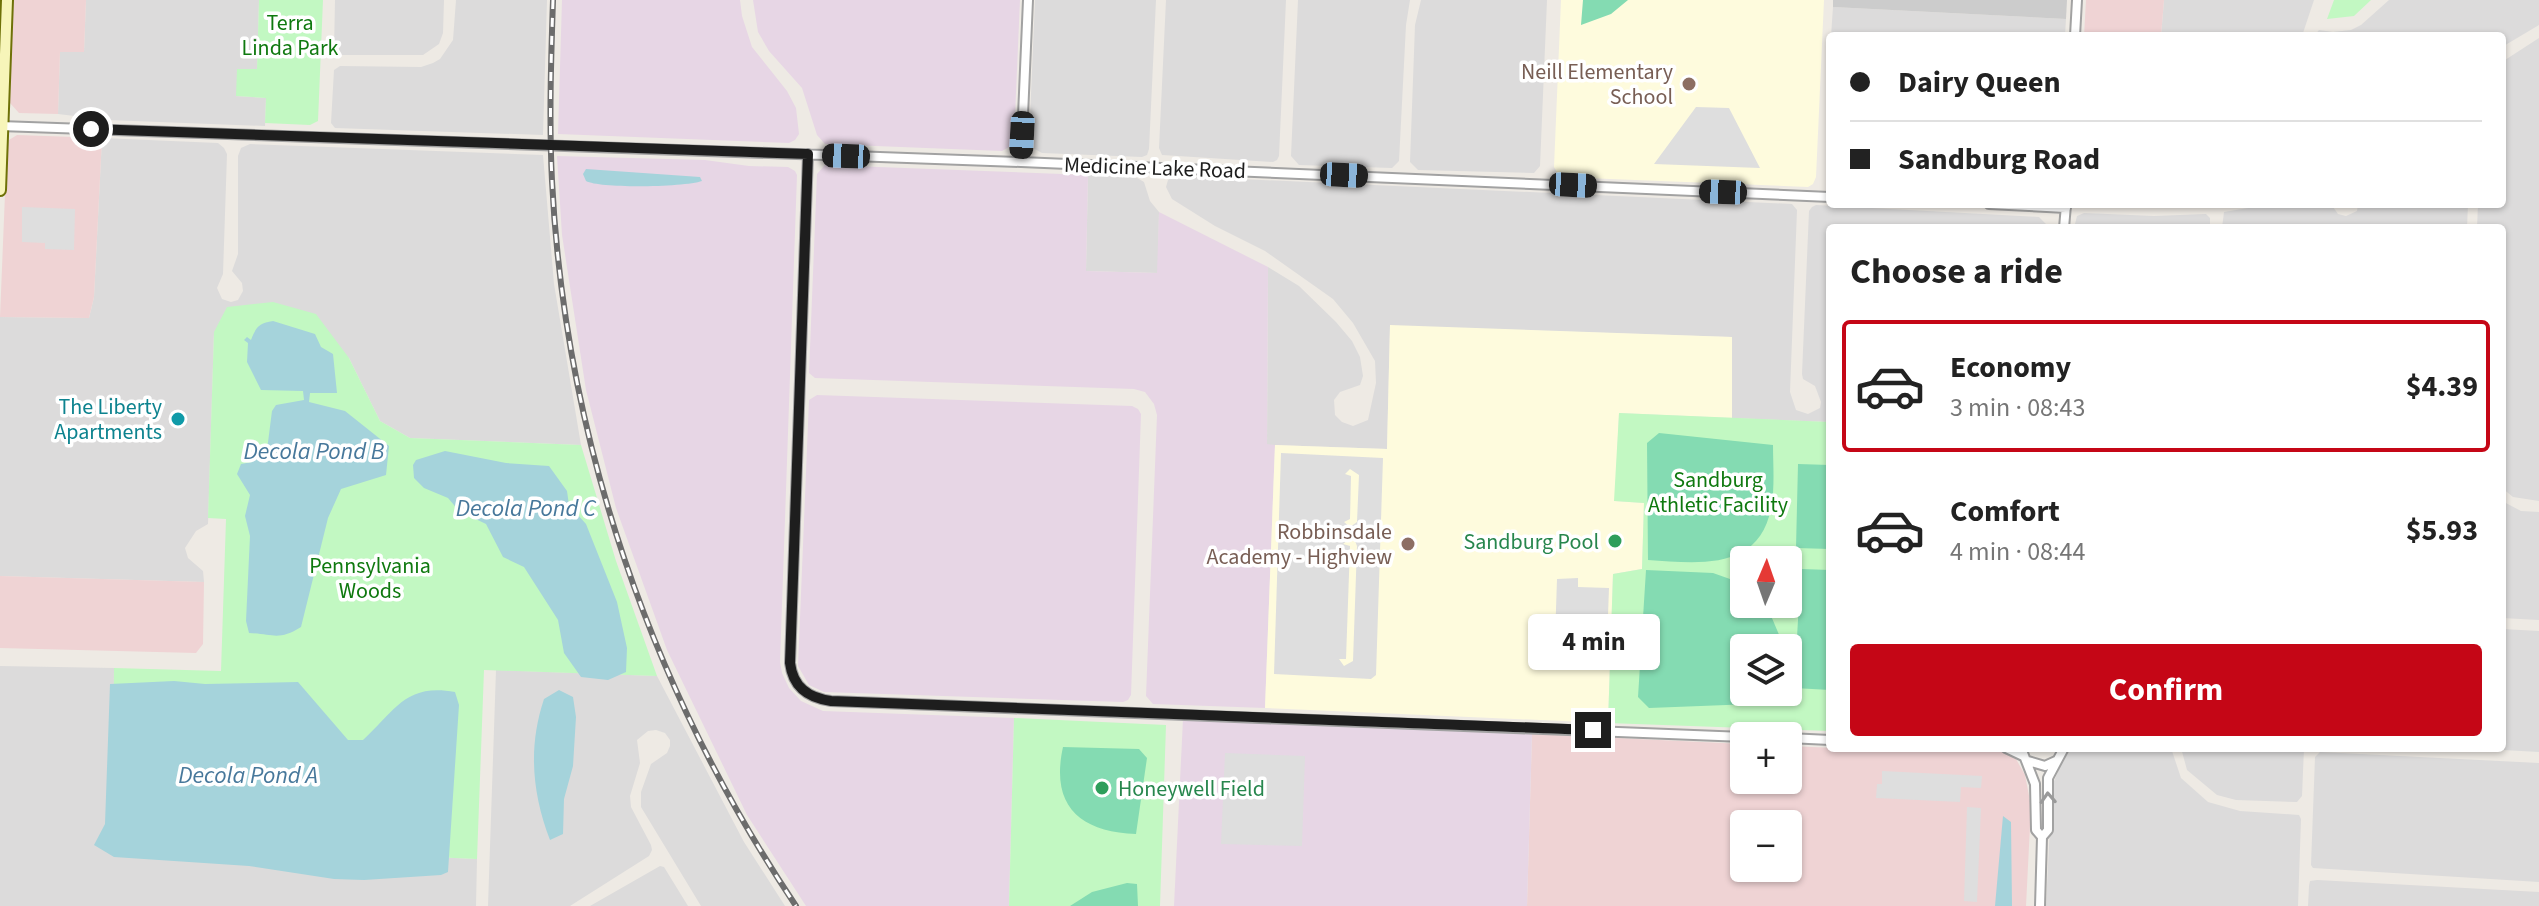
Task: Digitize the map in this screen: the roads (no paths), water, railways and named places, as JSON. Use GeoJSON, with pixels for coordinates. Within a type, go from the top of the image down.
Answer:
{"type":"FeatureCollection","features":[{"type":"Feature","properties":{"kind":"main road"},"geometry":{"type":"LineString","coordinates":[[0,190],[7,0]]}},
{"type":"Feature","properties":{"kind":"street"},"geometry":{"type":"LineString","coordinates":[[1021,162],[1028,0]]}},
{"type":"Feature","properties":{"kind":"street"},"geometry":{"type":"LineString","coordinates":[[2075,32],[2077,0]]}},
{"type":"Feature","properties":{"kind":"street","name":"Medicine Lake Road"},"geometry":{"type":"LineString","coordinates":[[2,126],[1021,162],[1826,197]]}},
{"type":"Feature","properties":{"kind":"street"},"geometry":{"type":"LineString","coordinates":[[808,154],[790,663],[793,678],[811,696],[831,701],[1730,736]]}},
{"type":"Feature","properties":{"kind":"street"},"geometry":{"type":"LineString","coordinates":[[1802,739],[1826,740]]}},
{"type":"Feature","properties":{"kind":"street"},"geometry":{"type":"LineString","coordinates":[[2040,906],[2042,837],[2048,830],[2047,785],[2062,752]]}},
{"type":"Feature","properties":{"kind":"street"},"geometry":{"type":"LineString","coordinates":[[2024,755],[2045,766],[2057,761]]}},
{"type":"Feature","properties":{"kind":"street"},"geometry":{"type":"LineString","coordinates":[[2024,755],[2035,784],[2036,830],[2042,837]]}},
{"type":"Feature","properties":{"kind":"water"},"geometry":{"type":"Polygon","coordinates":[[[586,169],[700,177],[702,181],[662,186],[595,184],[586,181],[583,174],[586,169]]]}},
{"type":"Feature","properties":{"kind":"water","name":"Decola Pond B"},"geometry":{"type":"Polygon","coordinates":[[[273,321],[315,334],[321,347],[333,354],[337,393],[310,393],[309,402],[345,411],[389,446],[386,475],[341,489],[328,518],[301,627],[276,636],[249,633],[246,621],[250,536],[245,516],[250,495],[237,474],[241,464],[252,462],[267,450],[272,411],[276,405],[304,400],[303,391],[261,390],[247,362],[248,343],[244,340],[247,337],[251,340],[259,326],[273,321]]]}},
{"type":"Feature","properties":{"kind":"water","name":"Decola Pond C"},"geometry":{"type":"Polygon","coordinates":[[[445,451],[506,463],[549,466],[567,491],[569,505],[586,524],[617,602],[627,648],[626,672],[608,680],[581,677],[564,653],[558,620],[524,567],[503,557],[486,524],[459,511],[448,498],[424,488],[414,478],[413,465],[416,460],[445,451]]]}},
{"type":"Feature","properties":{"kind":"water","name":"Decola Pond A"},"geometry":{"type":"Polygon","coordinates":[[[174,681],[205,684],[298,682],[348,740],[363,740],[412,696],[438,690],[455,692],[459,705],[448,872],[364,880],[334,879],[249,866],[114,857],[94,845],[105,824],[110,684],[174,681]]]}},
{"type":"Feature","properties":{"kind":"water"},"geometry":{"type":"Polygon","coordinates":[[[559,690],[573,697],[576,717],[573,766],[564,799],[563,834],[550,840],[539,805],[534,752],[544,699],[559,690]]]}},
{"type":"Feature","properties":{"kind":"water"},"geometry":{"type":"Polygon","coordinates":[[[2003,816],[2011,822],[2012,906],[1995,906],[2003,816]]]}},
{"type":"Feature","properties":{"kind":"railway"},"geometry":{"type":"LineString","coordinates":[[553,0],[551,158],[560,278],[575,374],[597,468],[625,560],[659,651],[699,739],[745,824],[796,906]]}},
{"type":"Feature","properties":{"kind":"place","name":"Neill Elementary School"},"geometry":{"type":"Point","coordinates":[1689,84]}},
{"type":"Feature","properties":{"kind":"place","name":"The Liberty Apartments"},"geometry":{"type":"Point","coordinates":[178,419]}},
{"type":"Feature","properties":{"kind":"place","name":"Sandburg Pool"},"geometry":{"type":"Point","coordinates":[1615,541]}},
{"type":"Feature","properties":{"kind":"place","name":"Robbinsdale Academy - Highview"},"geometry":{"type":"Point","coordinates":[1408,544]}},
{"type":"Feature","properties":{"kind":"place","name":"Honeywell Field"},"geometry":{"type":"Point","coordinates":[1102,788]}},
{"type":"Feature","properties":{"kind":"park label","name":"Terra Linda Park"},"geometry":{"type":"Point","coordinates":[290,34]}},
{"type":"Feature","properties":{"kind":"park label","name":"Sandburg Athletic Facility"},"geometry":{"type":"Point","coordinates":[1718,492]}},
{"type":"Feature","properties":{"kind":"park label","name":"Pennsylvania Woods"},"geometry":{"type":"Point","coordinates":[370,578]}}]}
